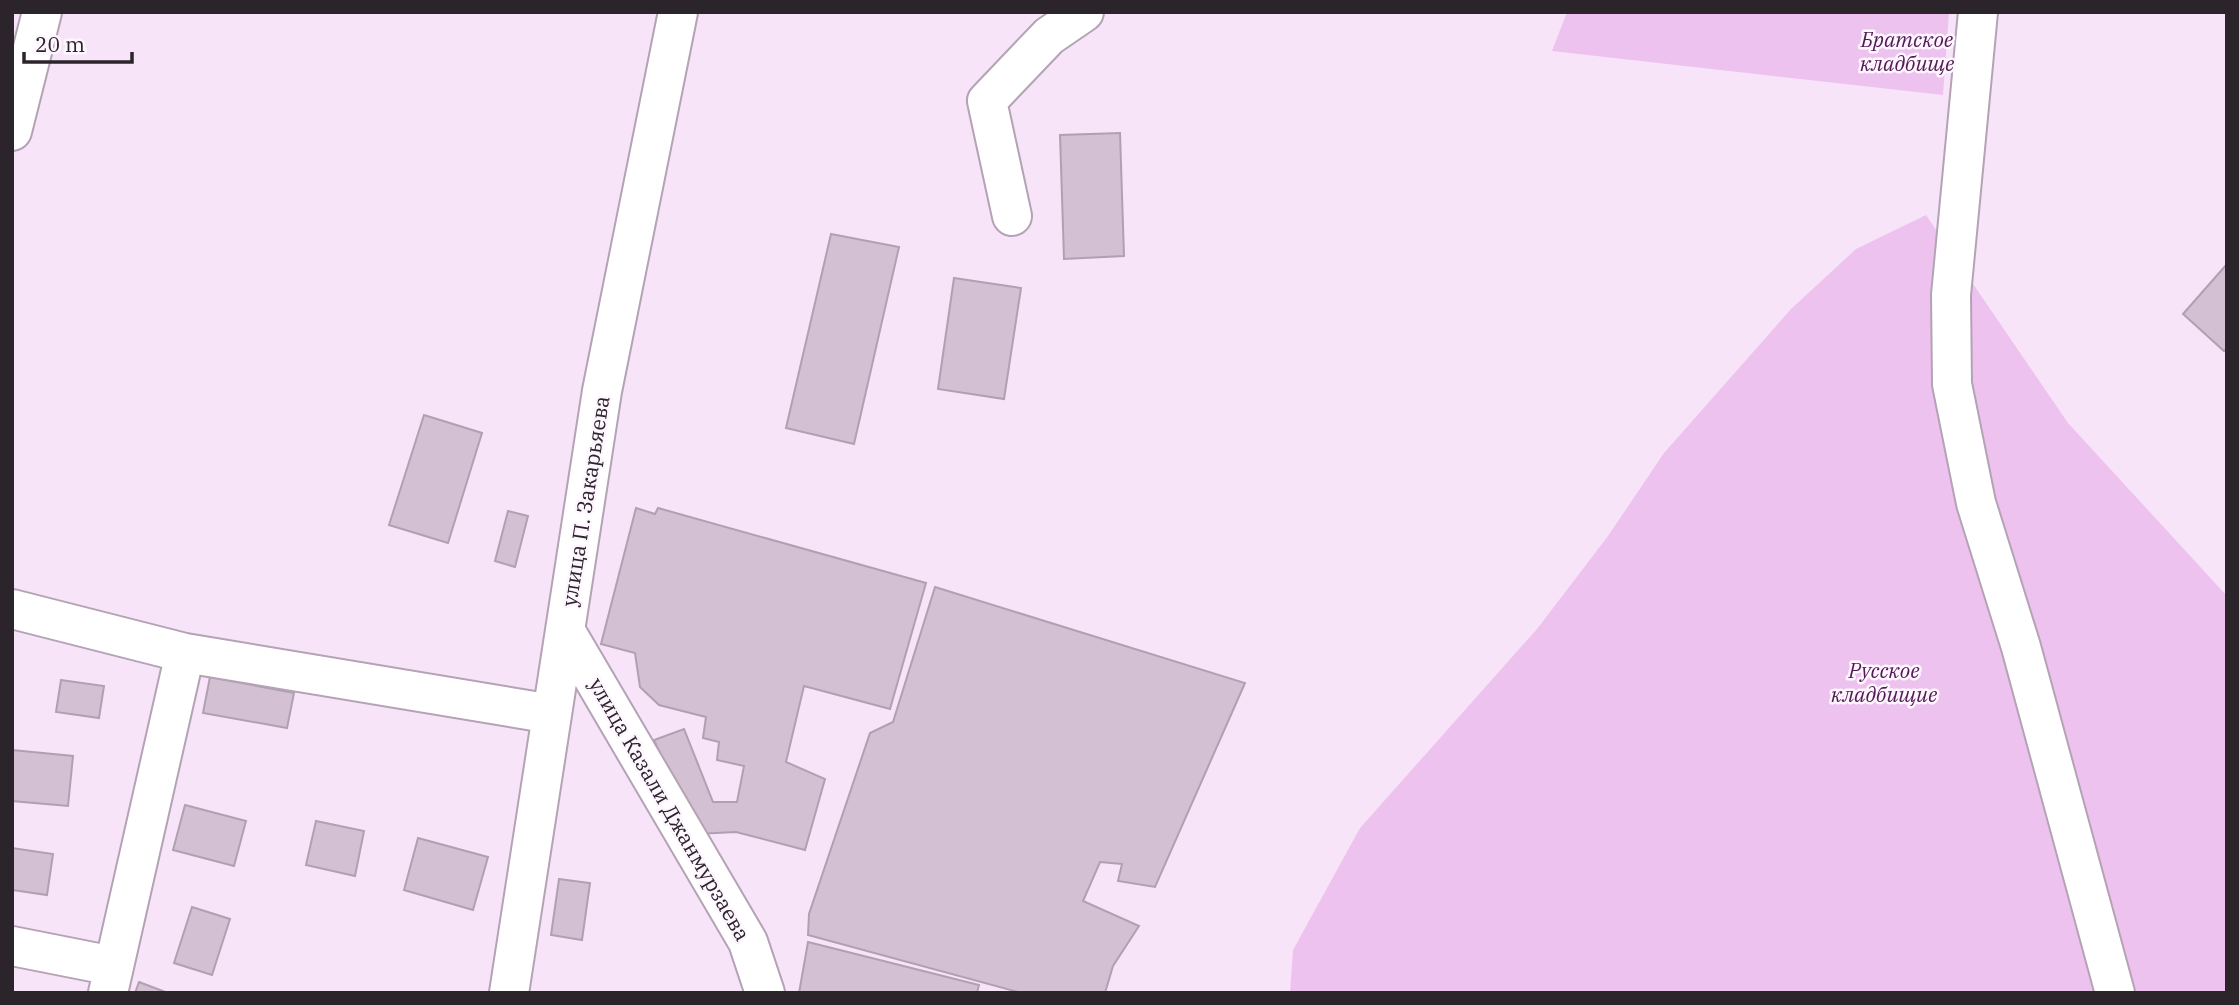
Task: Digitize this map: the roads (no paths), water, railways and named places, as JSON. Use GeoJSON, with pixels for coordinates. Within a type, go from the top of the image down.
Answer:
{"type":"FeatureCollection","features":[{"type":"Feature","properties":{"kind":"street"},"geometry":{"type":"LineString","coordinates":[[12,131],[42,12]]}},
{"type":"Feature","properties":{"kind":"street","name":"улица П. Закарьяева"},"geometry":{"type":"LineString","coordinates":[[509,993],[602,391],[678,12]]}},
{"type":"Feature","properties":{"kind":"street"},"geometry":{"type":"LineString","coordinates":[[1012,216],[987,101],[1049,36],[1084,12]]}},
{"type":"Feature","properties":{"kind":"street"},"geometry":{"type":"LineString","coordinates":[[1978,12],[1951,295],[1952,384],[1976,503],[2021,647],[2115,993]]}},
{"type":"Feature","properties":{"kind":"street"},"geometry":{"type":"LineString","coordinates":[[12,609],[185,653],[552,714]]}},
{"type":"Feature","properties":{"kind":"street","name":"улица Казали Джанмурзаева"},"geometry":{"type":"LineString","coordinates":[[565,630],[748,942],[765,993]]}},
{"type":"Feature","properties":{"kind":"street"},"geometry":{"type":"LineString","coordinates":[[12,946],[111,979],[185,653]]}},
{"type":"Feature","properties":{"kind":"park label","name":"Братское кладбище"},"geometry":{"type":"Point","coordinates":[1907,51]}},
{"type":"Feature","properties":{"kind":"park label","name":"Русское кладбищие"},"geometry":{"type":"Point","coordinates":[1884,682]}}]}
